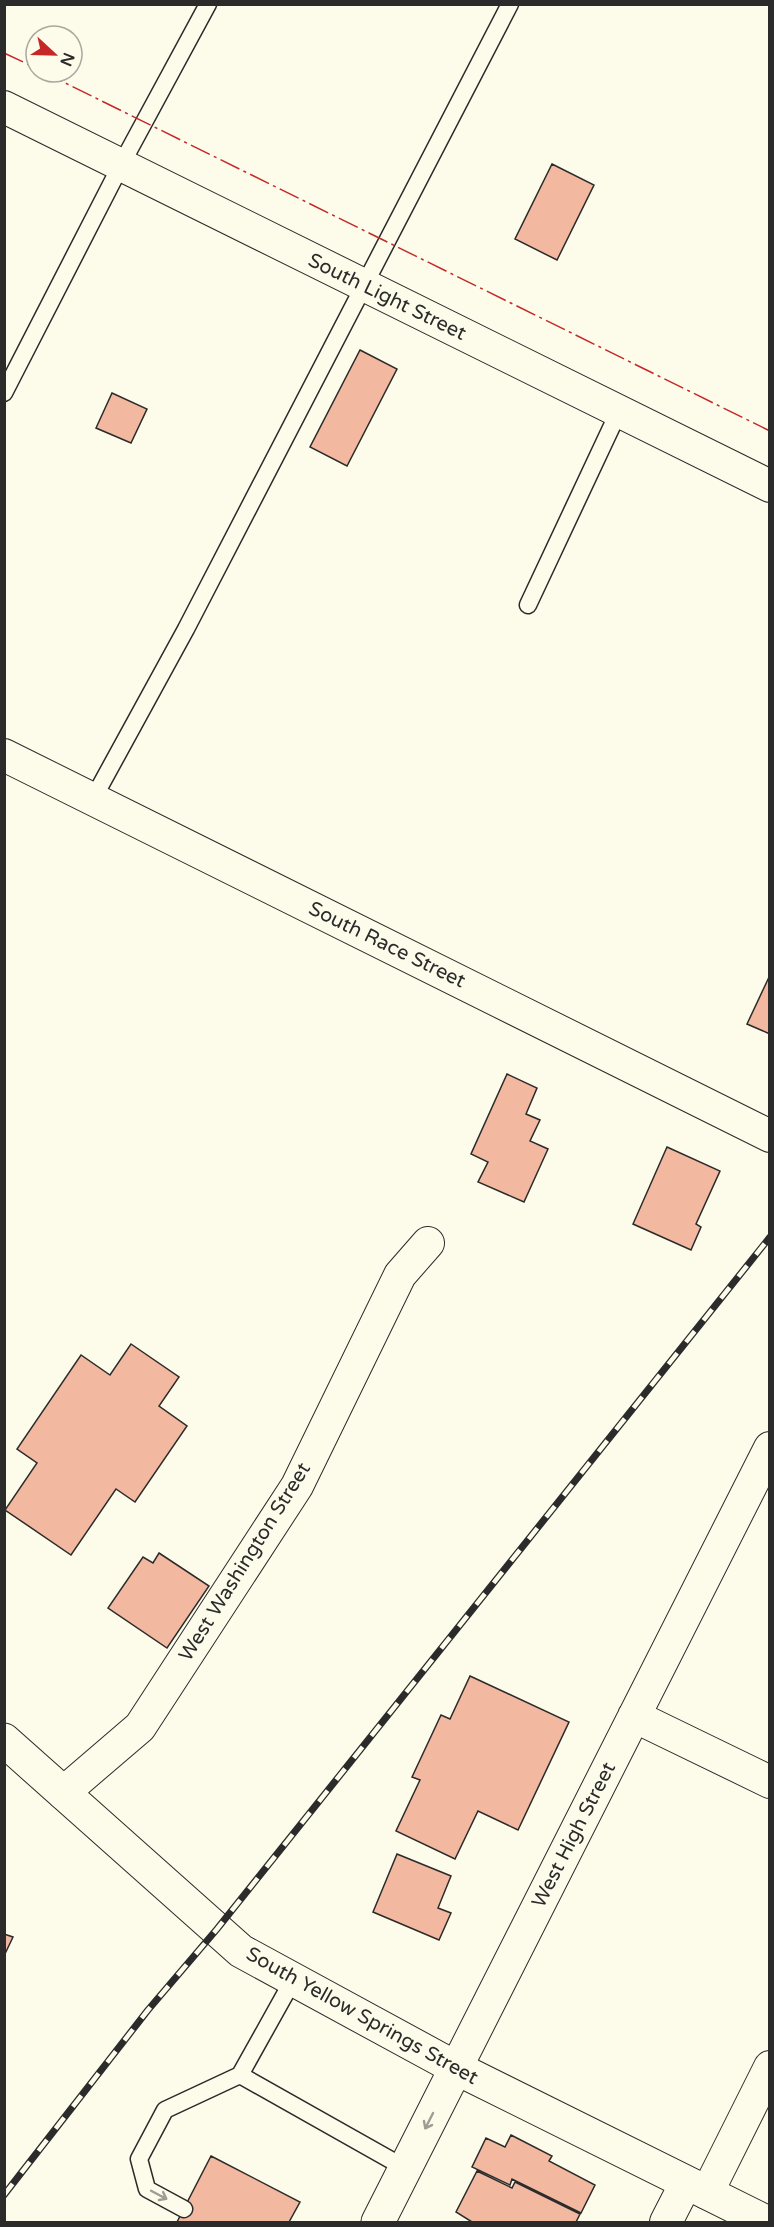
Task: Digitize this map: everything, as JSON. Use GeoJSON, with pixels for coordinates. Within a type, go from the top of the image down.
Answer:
{"type":"FeatureCollection","features":[{"type":"Feature","properties":{"kind":"main road","name":"South Yellow Springs Street"},"geometry":{"type":"LineString","coordinates":[[4,1740],[242,1951],[456,2068],[766,2223]]}},
{"type":"Feature","properties":{"kind":"main road","name":"West High Street"},"geometry":{"type":"LineString","coordinates":[[378,2223],[456,2068]]}},
{"type":"Feature","properties":{"kind":"street","name":"South Light Street"},"geometry":{"type":"LineString","coordinates":[[4,107],[770,486]]}},
{"type":"Feature","properties":{"kind":"street","name":"South Race Street"},"geometry":{"type":"LineString","coordinates":[[4,755],[770,1136]]}},
{"type":"Feature","properties":{"kind":"street","name":"West Washington Street"},"geometry":{"type":"LineString","coordinates":[[63,1793],[140,1727],[297,1486],[399,1275],[428,1244]]}},
{"type":"Feature","properties":{"kind":"street","name":"West High Street"},"geometry":{"type":"LineString","coordinates":[[456,2068],[770,1448]]}},
{"type":"Feature","properties":{"kind":"street"},"geometry":{"type":"LineString","coordinates":[[634,1716],[770,1782]]}},
{"type":"Feature","properties":{"kind":"street"},"geometry":{"type":"LineString","coordinates":[[666,2223],[696,2188],[770,2067]]}},
{"type":"Feature","properties":{"kind":"lane"},"geometry":{"type":"LineString","coordinates":[[4,393],[121,165],[208,4]]}},
{"type":"Feature","properties":{"kind":"lane"},"geometry":{"type":"LineString","coordinates":[[93,799],[192,618],[510,4]]}},
{"type":"Feature","properties":{"kind":"lane"},"geometry":{"type":"LineString","coordinates":[[528,605],[619,411]]}},
{"type":"Feature","properties":{"kind":"lane"},"geometry":{"type":"LineString","coordinates":[[184,2209],[147,2189],[139,2159],[165,2110],[240,2075],[293,1980]]}},
{"type":"Feature","properties":{"kind":"lane"},"geometry":{"type":"LineString","coordinates":[[240,2075],[405,2168]]}},
{"type":"Feature","properties":{"kind":"building"},"geometry":{"type":"Polygon","coordinates":[[[552,164],[594,185],[557,260],[515,239],[552,164]]]}},
{"type":"Feature","properties":{"kind":"building"},"geometry":{"type":"Polygon","coordinates":[[[360,350],[397,369],[347,466],[310,447],[360,350]]]}},
{"type":"Feature","properties":{"kind":"building"},"geometry":{"type":"Polygon","coordinates":[[[112,393],[147,409],[131,443],[96,428],[112,393]]]}},
{"type":"Feature","properties":{"kind":"building"},"geometry":{"type":"Polygon","coordinates":[[[770,975],[770,1034],[747,1024],[770,975]]]}},
{"type":"Feature","properties":{"kind":"building"},"geometry":{"type":"Polygon","coordinates":[[[507,1074],[537,1088],[526,1114],[540,1120],[530,1141],[548,1149],[524,1202],[478,1182],[488,1162],[471,1154],[507,1074]]]}},
{"type":"Feature","properties":{"kind":"building"},"geometry":{"type":"Polygon","coordinates":[[[667,1147],[720,1171],[696,1224],[701,1227],[691,1250],[633,1224],[667,1147]]]}},
{"type":"Feature","properties":{"kind":"building"},"geometry":{"type":"Polygon","coordinates":[[[131,1344],[179,1377],[159,1406],[187,1426],[135,1502],[116,1489],[71,1555],[5,1510],[37,1463],[17,1449],[81,1355],[110,1375],[131,1344]]]}},
{"type":"Feature","properties":{"kind":"building"},"geometry":{"type":"Polygon","coordinates":[[[159,1553],[209,1586],[167,1648],[108,1608],[143,1557],[153,1563],[159,1553]]]}},
{"type":"Feature","properties":{"kind":"building"},"geometry":{"type":"Polygon","coordinates":[[[470,1676],[569,1722],[518,1830],[478,1811],[455,1859],[396,1831],[420,1780],[412,1777],[441,1715],[450,1719],[470,1676]]]}},
{"type":"Feature","properties":{"kind":"building"},"geometry":{"type":"Polygon","coordinates":[[[397,1854],[451,1876],[438,1908],[451,1913],[439,1940],[373,1912],[397,1854]]]}},
{"type":"Feature","properties":{"kind":"building"},"geometry":{"type":"Polygon","coordinates":[[[4,1934],[13,1937],[4,1956],[4,1934]]]}},
{"type":"Feature","properties":{"kind":"building"},"geometry":{"type":"Polygon","coordinates":[[[511,2135],[552,2156],[549,2161],[595,2185],[581,2213],[512,2179],[510,2185],[472,2167],[486,2138],[505,2147],[511,2135]]]}},
{"type":"Feature","properties":{"kind":"building"},"geometry":{"type":"Polygon","coordinates":[[[211,2156],[300,2202],[289,2222],[177,2222],[211,2156]]]}},
{"type":"Feature","properties":{"kind":"building"},"geometry":{"type":"Polygon","coordinates":[[[477,2171],[512,2188],[515,2182],[580,2214],[576,2222],[472,2222],[456,2212],[477,2171]]]}},
{"type":"Feature","properties":{"kind":"railway"},"geometry":{"type":"LineString","coordinates":[[4,2195],[148,2010],[217,1929],[770,1237]]}},
{"type":"Feature","properties":{"kind":"power"},"geometry":{"type":"LineString","coordinates":[[4,53],[24,62]]}},
{"type":"Feature","properties":{"kind":"power"},"geometry":{"type":"LineString","coordinates":[[67,84],[770,431]]}}]}
